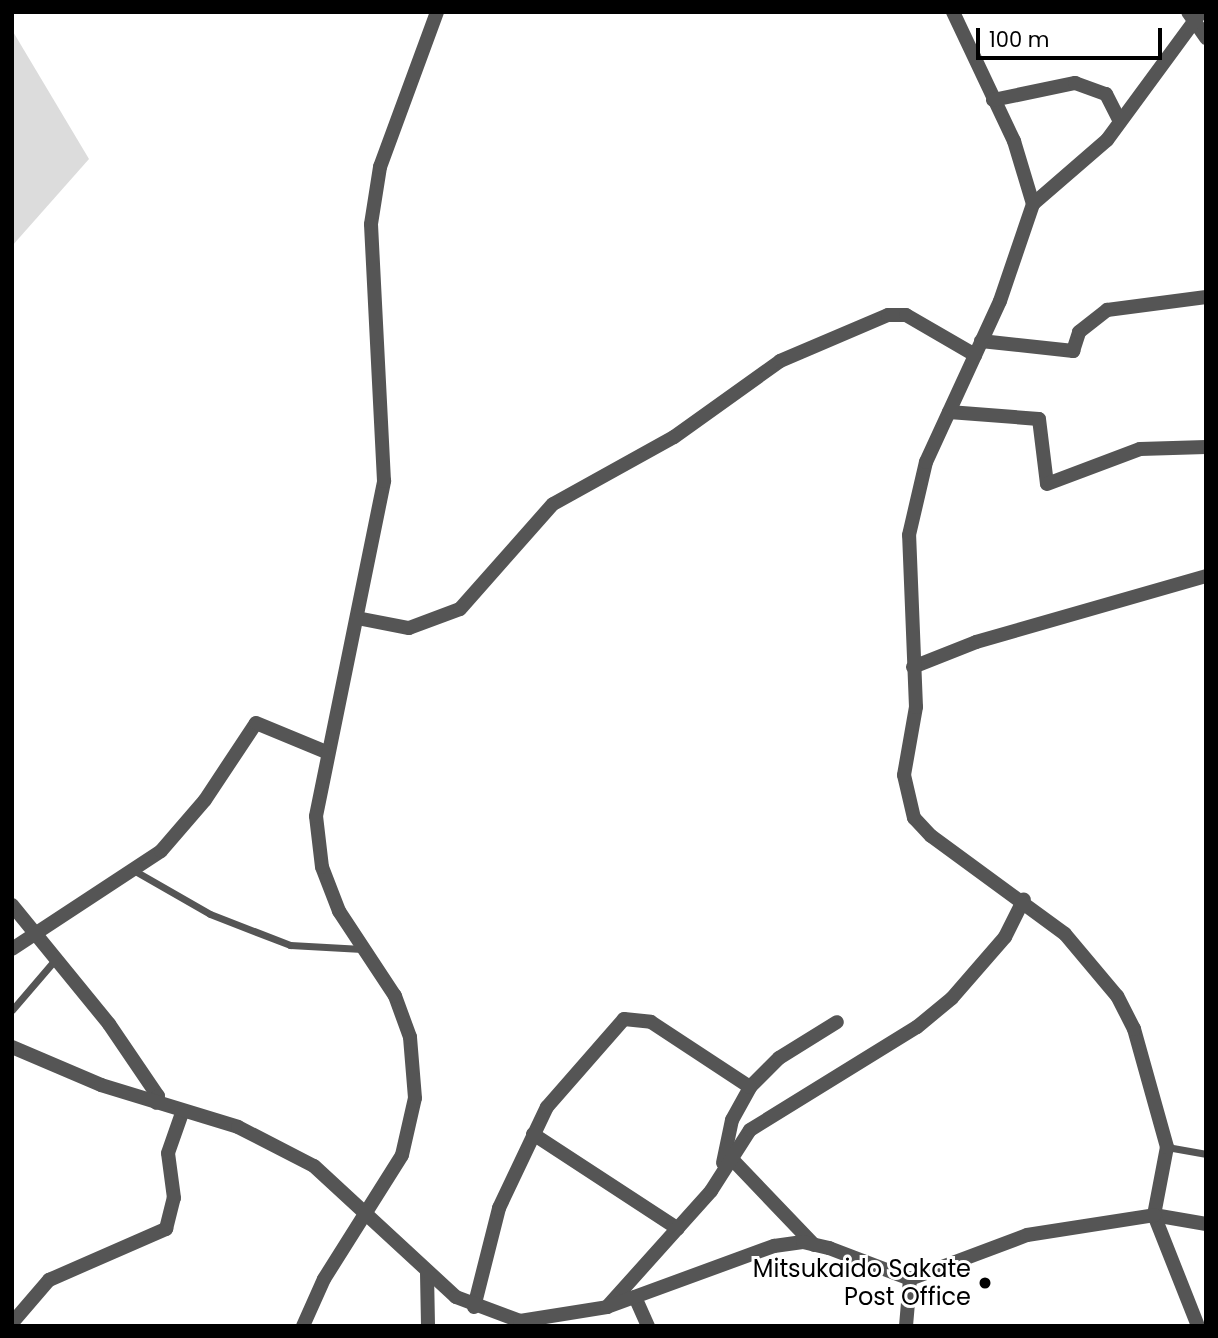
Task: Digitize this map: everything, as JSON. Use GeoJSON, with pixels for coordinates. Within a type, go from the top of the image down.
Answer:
{"type":"FeatureCollection","features":[{"type":"Feature","properties":{"kind":"street"},"geometry":{"type":"LineString","coordinates":[[303,1326],[402,1155],[415,1098],[410,1037],[395,996],[339,911],[322,867],[316,816],[324,751],[357,618],[384,481],[371,224],[380,167],[437,12]]}},
{"type":"Feature","properties":{"kind":"street"},"geometry":{"type":"LineString","coordinates":[[953,12],[1014,141],[1033,204]]}},
{"type":"Feature","properties":{"kind":"street"},"geometry":{"type":"LineString","coordinates":[[1195,14],[1206,38]]}},
{"type":"Feature","properties":{"kind":"street"},"geometry":{"type":"LineString","coordinates":[[1195,14],[1093,155],[1063,172],[1033,204],[978,348],[926,462],[909,535],[916,707],[904,775],[914,818],[931,836],[1024,899],[1065,934],[1117,996],[1134,1030],[1167,1147],[1154,1215],[1198,1326]]}},
{"type":"Feature","properties":{"kind":"street"},"geometry":{"type":"LineString","coordinates":[[993,100],[1076,83],[1106,94],[1120,121]]}},
{"type":"Feature","properties":{"kind":"street"},"geometry":{"type":"LineString","coordinates":[[357,618],[409,628],[460,609],[553,503],[674,437],[780,361],[888,315],[906,314],[978,348],[1073,351],[1079,332],[1107,310],[1206,298]]}},
{"type":"Feature","properties":{"kind":"street"},"geometry":{"type":"LineString","coordinates":[[949,412],[1039,419],[1047,484],[1140,449],[1206,447]]}},
{"type":"Feature","properties":{"kind":"street"},"geometry":{"type":"LineString","coordinates":[[913,667],[976,642],[1206,576]]}},
{"type":"Feature","properties":{"kind":"street"},"geometry":{"type":"LineString","coordinates":[[12,949],[31,934],[135,871],[205,800],[256,723],[324,751]]}},
{"type":"Feature","properties":{"kind":"street"},"geometry":{"type":"LineString","coordinates":[[607,1307],[678,1229],[750,1129],[791,1099],[916,1027],[951,999],[1004,937],[1024,899]]}},
{"type":"Feature","properties":{"kind":"street"},"geometry":{"type":"LineString","coordinates":[[12,905],[31,934],[109,1024],[158,1096],[156,1103]]}},
{"type":"Feature","properties":{"kind":"street"},"geometry":{"type":"LineString","coordinates":[[474,1307],[481,1259],[533,1134],[605,1034],[635,1016],[750,1087]]}},
{"type":"Feature","properties":{"kind":"street"},"geometry":{"type":"LineString","coordinates":[[814,1245],[726,1162],[723,1144],[750,1087],[779,1058],[837,1022]]}},
{"type":"Feature","properties":{"kind":"street"},"geometry":{"type":"LineString","coordinates":[[12,1047],[182,1113],[238,1128],[314,1166],[428,1273],[474,1307],[520,1321],[552,1323],[607,1307],[774,1246],[814,1245],[910,1279],[1027,1235],[1154,1215],[1206,1224]]}},
{"type":"Feature","properties":{"kind":"street"},"geometry":{"type":"LineString","coordinates":[[12,1323],[49,1280],[166,1229],[173,1219],[168,1153],[182,1113]]}},
{"type":"Feature","properties":{"kind":"street"},"geometry":{"type":"LineString","coordinates":[[533,1134],[678,1229]]}},
{"type":"Feature","properties":{"kind":"street"},"geometry":{"type":"LineString","coordinates":[[428,1273],[428,1326]]}},
{"type":"Feature","properties":{"kind":"street"},"geometry":{"type":"LineString","coordinates":[[906,1326],[910,1279]]}},
{"type":"Feature","properties":{"kind":"street"},"geometry":{"type":"LineString","coordinates":[[635,1297],[649,1326]]}},
{"type":"Feature","properties":{"kind":"lane"},"geometry":{"type":"LineString","coordinates":[[135,871],[210,914],[290,945],[365,949]]}},
{"type":"Feature","properties":{"kind":"lane"},"geometry":{"type":"LineString","coordinates":[[12,1010],[54,961]]}},
{"type":"Feature","properties":{"kind":"lane"},"geometry":{"type":"LineString","coordinates":[[1167,1147],[1206,1154]]}},
{"type":"Feature","properties":{"kind":"shaded area"},"geometry":{"type":"Polygon","coordinates":[[[12,30],[89,159],[12,246],[12,30]]]}},
{"type":"Feature","properties":{"kind":"place","name":"Mitsukaido Sakate Post Office"},"geometry":{"type":"Point","coordinates":[985,1283]}}]}
